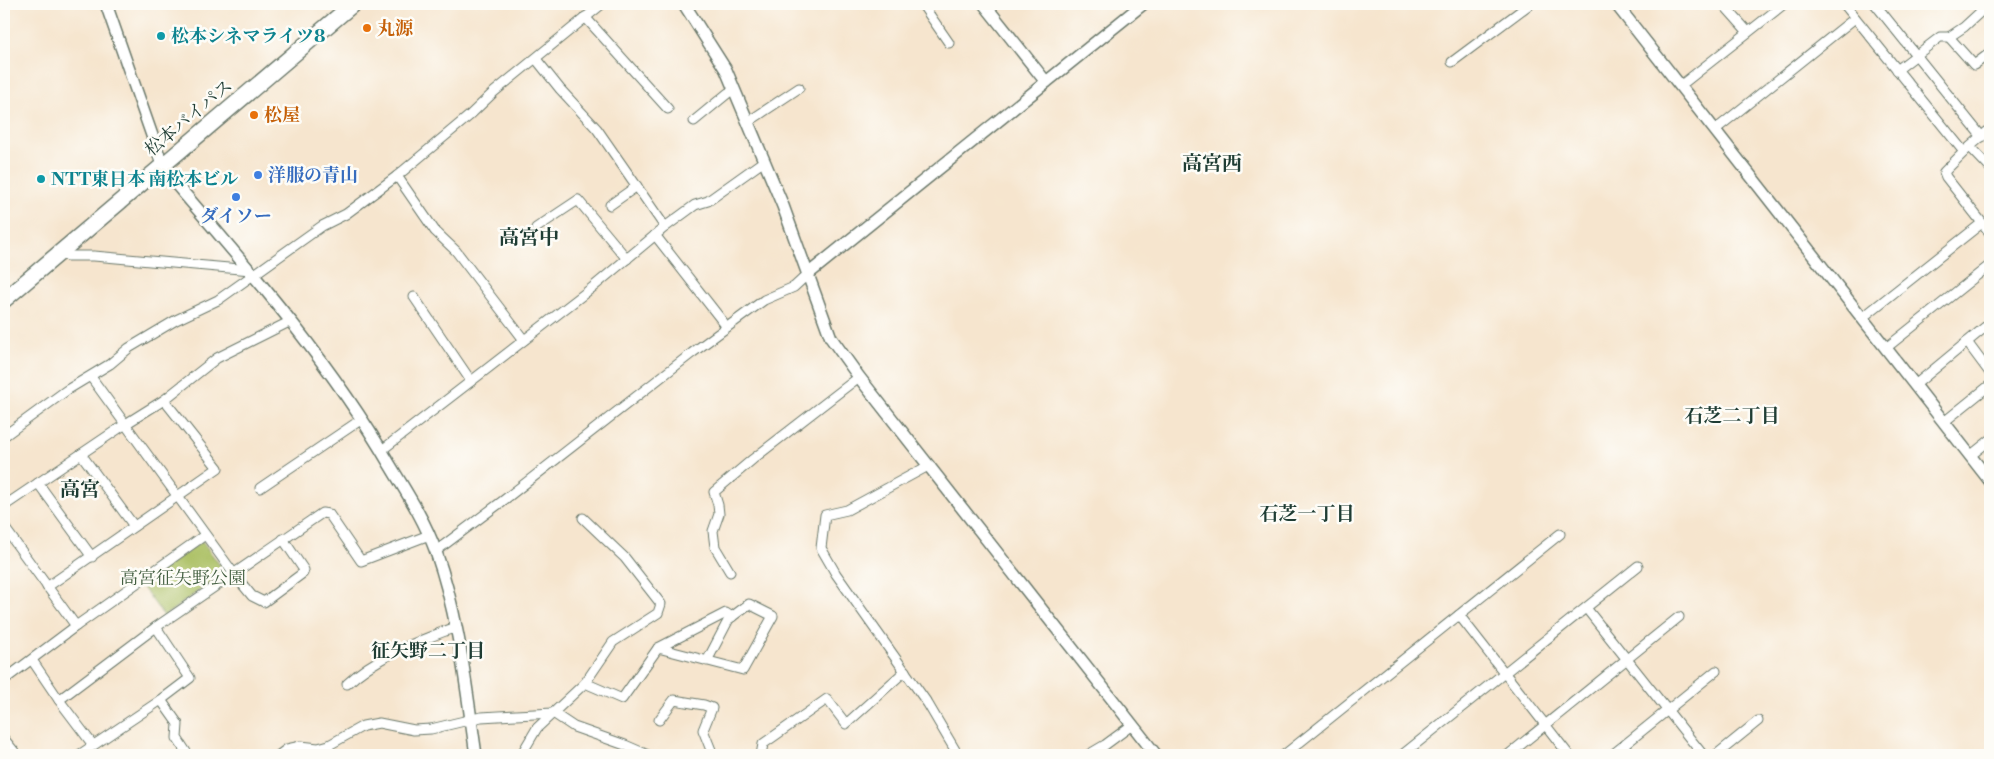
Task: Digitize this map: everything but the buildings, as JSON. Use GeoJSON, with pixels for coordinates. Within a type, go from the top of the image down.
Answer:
{"type":"FeatureCollection","features":[{"type":"Feature","properties":{"kind":"highway","name":"松本バイパス"},"geometry":{"type":"LineString","coordinates":[[4,300],[162,164],[353,4]]}},
{"type":"Feature","properties":{"kind":"street"},"geometry":{"type":"LineString","coordinates":[[106,4],[162,164],[170,177],[252,272],[338,383],[382,450],[429,535],[436,551],[456,627],[476,755]]}},
{"type":"Feature","properties":{"kind":"street"},"geometry":{"type":"LineString","coordinates":[[4,436],[67,390],[110,364],[129,348],[159,329],[218,300],[252,272],[322,226],[346,214],[397,176],[470,116],[494,92],[602,4]]}},
{"type":"Feature","properties":{"kind":"street"},"geometry":{"type":"LineString","coordinates":[[684,4],[726,70],[764,161],[831,338],[859,377],[1156,755]]}},
{"type":"Feature","properties":{"kind":"street"},"geometry":{"type":"LineString","coordinates":[[922,4],[949,43]]}},
{"type":"Feature","properties":{"kind":"street"},"geometry":{"type":"LineString","coordinates":[[984,4],[1046,82]]}},
{"type":"Feature","properties":{"kind":"street"},"geometry":{"type":"LineString","coordinates":[[436,551],[727,327],[764,300],[794,287],[1143,4]]}},
{"type":"Feature","properties":{"kind":"street"},"geometry":{"type":"LineString","coordinates":[[1452,62],[1530,4]]}},
{"type":"Feature","properties":{"kind":"street"},"geometry":{"type":"LineString","coordinates":[[1616,4],[1990,481]]}},
{"type":"Feature","properties":{"kind":"street"},"geometry":{"type":"LineString","coordinates":[[1723,4],[1748,32]]}},
{"type":"Feature","properties":{"kind":"street"},"geometry":{"type":"LineString","coordinates":[[1680,86],[1784,4]]}},
{"type":"Feature","properties":{"kind":"street"},"geometry":{"type":"LineString","coordinates":[[1844,4],[1897,70],[1967,149],[1990,168]]}},
{"type":"Feature","properties":{"kind":"street"},"geometry":{"type":"LineString","coordinates":[[1875,4],[1982,137]]}},
{"type":"Feature","properties":{"kind":"street"},"geometry":{"type":"LineString","coordinates":[[1897,70],[1940,37],[1949,37],[1989,4]]}},
{"type":"Feature","properties":{"kind":"street"},"geometry":{"type":"LineString","coordinates":[[585,17],[668,109]]}},
{"type":"Feature","properties":{"kind":"street"},"geometry":{"type":"LineString","coordinates":[[1715,130],[1855,18]]}},
{"type":"Feature","properties":{"kind":"street"},"geometry":{"type":"LineString","coordinates":[[1949,37],[1974,65],[1990,53]]}},
{"type":"Feature","properties":{"kind":"street"},"geometry":{"type":"LineString","coordinates":[[536,59],[560,90],[597,129],[665,227]]}},
{"type":"Feature","properties":{"kind":"street"},"geometry":{"type":"LineString","coordinates":[[748,122],[799,88]]}},
{"type":"Feature","properties":{"kind":"street"},"geometry":{"type":"LineString","coordinates":[[694,121],[728,93]]}},
{"type":"Feature","properties":{"kind":"street"},"geometry":{"type":"LineString","coordinates":[[1990,129],[1944,172],[1990,233]]}},
{"type":"Feature","properties":{"kind":"street"},"geometry":{"type":"LineString","coordinates":[[382,450],[627,259],[665,227],[695,205],[708,200],[764,161]]}},
{"type":"Feature","properties":{"kind":"street"},"geometry":{"type":"LineString","coordinates":[[397,176],[435,231],[456,251],[524,340]]}},
{"type":"Feature","properties":{"kind":"street"},"geometry":{"type":"LineString","coordinates":[[610,204],[637,186]]}},
{"type":"Feature","properties":{"kind":"street"},"geometry":{"type":"LineString","coordinates":[[536,228],[578,200],[627,259]]}},
{"type":"Feature","properties":{"kind":"street"},"geometry":{"type":"LineString","coordinates":[[1862,318],[1982,223]]}},
{"type":"Feature","properties":{"kind":"street"},"geometry":{"type":"LineString","coordinates":[[655,235],[727,327]]}},
{"type":"Feature","properties":{"kind":"street"},"geometry":{"type":"LineString","coordinates":[[59,254],[252,272]]}},
{"type":"Feature","properties":{"kind":"street"},"geometry":{"type":"LineString","coordinates":[[1886,348],[1990,266]]}},
{"type":"Feature","properties":{"kind":"street"},"geometry":{"type":"LineString","coordinates":[[414,297],[472,381]]}},
{"type":"Feature","properties":{"kind":"street"},"geometry":{"type":"LineString","coordinates":[[4,506],[124,424],[164,400],[217,358],[291,321]]}},
{"type":"Feature","properties":{"kind":"street"},"geometry":{"type":"LineString","coordinates":[[1915,385],[1990,323]]}},
{"type":"Feature","properties":{"kind":"street"},"geometry":{"type":"LineString","coordinates":[[1967,342],[1990,373]]}},
{"type":"Feature","properties":{"kind":"street"},"geometry":{"type":"LineString","coordinates":[[91,377],[234,574],[252,596],[264,602],[303,574],[304,570],[283,539]]}},
{"type":"Feature","properties":{"kind":"street"},"geometry":{"type":"LineString","coordinates":[[730,572],[715,547],[713,531],[719,514],[714,492],[753,459],[859,377]]}},
{"type":"Feature","properties":{"kind":"street"},"geometry":{"type":"LineString","coordinates":[[1944,422],[1990,385]]}},
{"type":"Feature","properties":{"kind":"street"},"geometry":{"type":"LineString","coordinates":[[47,587],[218,468],[164,400]]}},
{"type":"Feature","properties":{"kind":"street"},"geometry":{"type":"LineString","coordinates":[[260,488],[362,419]]}},
{"type":"Feature","properties":{"kind":"street"},"geometry":{"type":"LineString","coordinates":[[1970,456],[1990,440]]}},
{"type":"Feature","properties":{"kind":"street"},"geometry":{"type":"LineString","coordinates":[[81,454],[134,526]]}},
{"type":"Feature","properties":{"kind":"street"},"geometry":{"type":"LineString","coordinates":[[930,465],[847,510],[825,516],[821,548],[836,574],[928,704],[958,755]]}},
{"type":"Feature","properties":{"kind":"street"},"geometry":{"type":"LineString","coordinates":[[38,483],[92,557]]}},
{"type":"Feature","properties":{"kind":"street"},"geometry":{"type":"LineString","coordinates":[[59,700],[156,627],[322,513],[329,514],[361,561],[429,535]]}},
{"type":"Feature","properties":{"kind":"street"},"geometry":{"type":"LineString","coordinates":[[521,755],[537,728],[585,683],[613,642],[658,613],[661,604],[625,558],[583,518]]}},
{"type":"Feature","properties":{"kind":"street"},"geometry":{"type":"LineString","coordinates":[[4,527],[76,626]]}},
{"type":"Feature","properties":{"kind":"street"},"geometry":{"type":"LineString","coordinates":[[1284,755],[1560,534]]}},
{"type":"Feature","properties":{"kind":"street"},"geometry":{"type":"LineString","coordinates":[[4,680],[76,626],[205,535]]}},
{"type":"Feature","properties":{"kind":"street"},"geometry":{"type":"LineString","coordinates":[[1402,755],[1638,566]]}},
{"type":"Feature","properties":{"kind":"street"},"geometry":{"type":"LineString","coordinates":[[658,648],[707,661],[743,670],[773,616],[749,604],[729,619],[707,661]]}},
{"type":"Feature","properties":{"kind":"street"},"geometry":{"type":"LineString","coordinates":[[1586,608],[1703,755]]}},
{"type":"Feature","properties":{"kind":"street"},"geometry":{"type":"LineString","coordinates":[[585,683],[622,699],[658,648],[726,613],[732,617]]}},
{"type":"Feature","properties":{"kind":"street"},"geometry":{"type":"LineString","coordinates":[[1459,615],[1569,755]]}},
{"type":"Feature","properties":{"kind":"street"},"geometry":{"type":"LineString","coordinates":[[1508,755],[1679,617]]}},
{"type":"Feature","properties":{"kind":"street"},"geometry":{"type":"LineString","coordinates":[[79,755],[161,700],[190,678],[156,627]]}},
{"type":"Feature","properties":{"kind":"street"},"geometry":{"type":"LineString","coordinates":[[347,684],[356,675],[389,656],[421,640],[456,627]]}},
{"type":"Feature","properties":{"kind":"street"},"geometry":{"type":"LineString","coordinates":[[32,660],[93,745]]}},
{"type":"Feature","properties":{"kind":"street"},"geometry":{"type":"LineString","coordinates":[[761,755],[763,744],[827,699],[846,724],[905,671]]}},
{"type":"Feature","properties":{"kind":"street"},"geometry":{"type":"LineString","coordinates":[[1612,755],[1716,672]]}},
{"type":"Feature","properties":{"kind":"street"},"geometry":{"type":"LineString","coordinates":[[161,700],[178,724],[177,738],[188,755]]}},
{"type":"Feature","properties":{"kind":"street"},"geometry":{"type":"LineString","coordinates":[[658,720],[674,700],[712,708],[702,730],[713,755]]}},
{"type":"Feature","properties":{"kind":"street"},"geometry":{"type":"LineString","coordinates":[[280,755],[287,749],[301,746],[318,748],[329,745],[363,726],[380,723],[414,730],[431,729],[481,717],[553,713],[574,727],[648,755]]}},
{"type":"Feature","properties":{"kind":"street"},"geometry":{"type":"LineString","coordinates":[[1716,755],[1758,722]]}},
{"type":"Feature","properties":{"kind":"street"},"geometry":{"type":"LineString","coordinates":[[1088,755],[1132,725]]}},
{"type":"Feature","properties":{"kind":"street"},"geometry":{"type":"LineString","coordinates":[[4,739],[17,755]]}},
{"type":"Feature","properties":{"kind":"green space","name":"高宮征矢野公園"},"geometry":{"type":"Polygon","coordinates":[[[202,541],[225,572],[164,616],[141,585],[202,541]]]}},
{"type":"Feature","properties":{"kind":"place","name":"丸源"},"geometry":{"type":"Point","coordinates":[367,28]}},
{"type":"Feature","properties":{"kind":"place","name":"松本シネマライツ8"},"geometry":{"type":"Point","coordinates":[161,36]}},
{"type":"Feature","properties":{"kind":"place","name":"松屋"},"geometry":{"type":"Point","coordinates":[254,115]}},
{"type":"Feature","properties":{"kind":"place","name":"洋服の青山"},"geometry":{"type":"Point","coordinates":[258,175]}},
{"type":"Feature","properties":{"kind":"place","name":"NTT東日本 南松本ビル"},"geometry":{"type":"Point","coordinates":[41,179]}},
{"type":"Feature","properties":{"kind":"place","name":"ダイソー"},"geometry":{"type":"Point","coordinates":[236,197]}},
{"type":"Feature","properties":{"kind":"district","name":"高宮西"},"geometry":{"type":"Point","coordinates":[1212,164]}},
{"type":"Feature","properties":{"kind":"district","name":"高宮中"},"geometry":{"type":"Point","coordinates":[529,238]}},
{"type":"Feature","properties":{"kind":"district","name":"石芝二丁目"},"geometry":{"type":"Point","coordinates":[1732,416]}},
{"type":"Feature","properties":{"kind":"district","name":"高宮"},"geometry":{"type":"Point","coordinates":[80,490]}},
{"type":"Feature","properties":{"kind":"district","name":"石芝一丁目"},"geometry":{"type":"Point","coordinates":[1307,514]}},
{"type":"Feature","properties":{"kind":"district","name":"征矢野二丁目"},"geometry":{"type":"Point","coordinates":[428,651]}}]}
